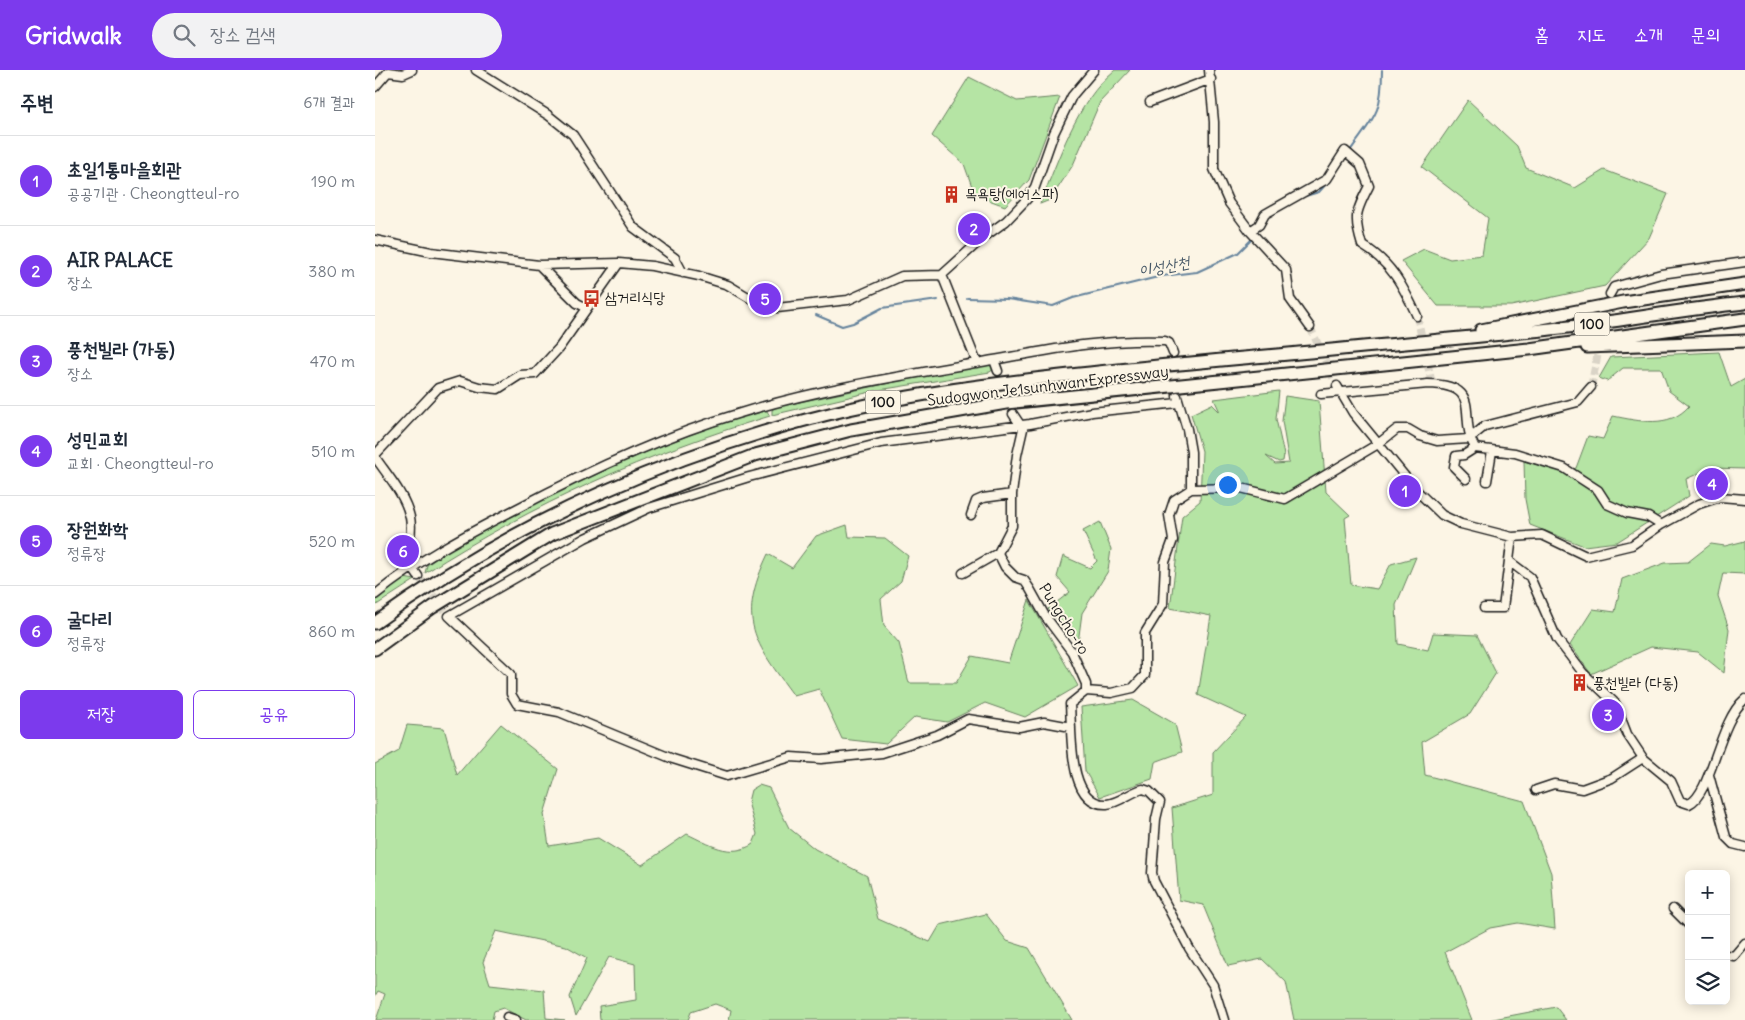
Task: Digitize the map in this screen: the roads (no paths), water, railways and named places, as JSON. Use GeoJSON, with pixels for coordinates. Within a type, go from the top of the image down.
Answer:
{"type":"FeatureCollection","features":[{"type":"Feature","properties":{"kind":"highway"},"geometry":{"type":"LineString","coordinates":[[1438,340],[1523,320],[1623,302],[1745,284]]}},
{"type":"Feature","properties":{"kind":"highway","name":"Sudogwon Je1sunhwan Expressway"},"geometry":{"type":"LineString","coordinates":[[375,623],[431,584],[545,518],[636,477],[747,437],[848,409],[925,394],[1000,383],[1131,368],[1561,328],[1745,303]]}},
{"type":"Feature","properties":{"kind":"highway","name":"Sudogwon Je1sunhwan Expressway"},"geometry":{"type":"LineString","coordinates":[[375,649],[433,607],[552,534],[755,454],[851,430],[1006,403],[1529,348],[1745,319]]}},
{"type":"Feature","properties":{"kind":"highway"},"geometry":{"type":"LineString","coordinates":[[1529,348],[1745,343]]}},
{"type":"Feature","properties":{"kind":"street"},"geometry":{"type":"LineString","coordinates":[[375,86],[388,72],[403,74],[412,70]]}},
{"type":"Feature","properties":{"kind":"street"},"geometry":{"type":"LineString","coordinates":[[476,70],[548,115],[573,136],[633,227],[675,258],[683,273]]}},
{"type":"Feature","properties":{"kind":"street"},"geometry":{"type":"LineString","coordinates":[[375,240],[431,252],[539,265],[619,263],[651,266],[728,285],[758,303],[777,308],[848,300],[902,276],[942,275],[984,237],[1006,222],[1035,187],[1054,133],[1072,96],[1094,70]]}},
{"type":"Feature","properties":{"kind":"street"},"geometry":{"type":"LineString","coordinates":[[1209,70],[1211,79],[1214,169],[1229,203],[1250,231],[1286,270],[1290,299],[1310,327]]}},
{"type":"Feature","properties":{"kind":"street"},"geometry":{"type":"LineString","coordinates":[[1150,102],[1211,79]]}},
{"type":"Feature","properties":{"kind":"street"},"geometry":{"type":"LineString","coordinates":[[1250,231],[1259,225],[1265,214],[1327,179],[1345,151],[1359,164],[1369,186],[1359,206],[1355,224],[1362,245],[1376,253],[1391,268],[1417,316]]}},
{"type":"Feature","properties":{"kind":"street"},"geometry":{"type":"LineString","coordinates":[[1610,294],[1614,287],[1639,278],[1745,262]]}},
{"type":"Feature","properties":{"kind":"street"},"geometry":{"type":"LineString","coordinates":[[418,576],[407,558],[410,519],[404,499],[375,456],[439,388],[460,381],[479,388],[499,388],[520,375],[535,374],[559,348],[619,263]]}},
{"type":"Feature","properties":{"kind":"street"},"geometry":{"type":"LineString","coordinates":[[539,265],[577,303],[587,308]]}},
{"type":"Feature","properties":{"kind":"street"},"geometry":{"type":"LineString","coordinates":[[942,275],[977,363]]}},
{"type":"Feature","properties":{"kind":"street"},"geometry":{"type":"LineString","coordinates":[[375,595],[412,568],[473,531],[576,478],[716,421],[789,400],[1049,348],[1124,340],[1165,341],[1169,343],[1173,353]]}},
{"type":"Feature","properties":{"kind":"street"},"geometry":{"type":"LineString","coordinates":[[994,360],[998,371]]}},
{"type":"Feature","properties":{"kind":"street"},"geometry":{"type":"LineString","coordinates":[[1321,394],[1339,390],[1445,384],[1459,391],[1468,404],[1469,439],[1475,448]]}},
{"type":"Feature","properties":{"kind":"street"},"geometry":{"type":"LineString","coordinates":[[1224,1020],[1213,985],[1181,934],[1154,882],[1156,819],[1160,802],[1149,791],[1143,789],[1107,804],[1093,801],[1076,779],[1071,727],[1070,704],[1086,691],[1111,693],[1133,688],[1145,675],[1145,633],[1163,604],[1165,562],[1173,540],[1169,515],[1174,500],[1191,489],[1241,488],[1285,498],[1402,428],[1437,441],[1469,439],[1485,426],[1579,402],[1591,387]]}},
{"type":"Feature","properties":{"kind":"street"},"geometry":{"type":"LineString","coordinates":[[1339,390],[1353,413],[1417,491],[1442,515],[1461,524],[1512,537],[1542,535],[1586,556],[1632,545],[1699,504],[1720,497],[1745,499]]}},
{"type":"Feature","properties":{"kind":"street"},"geometry":{"type":"LineString","coordinates":[[1071,727],[1044,722],[1019,727],[968,719],[937,735],[883,753],[821,759],[791,757],[727,776],[673,759],[559,712],[517,704],[511,694],[511,674],[449,616],[548,558],[649,508],[749,477],[881,443],[1177,400],[1187,429],[1191,452],[1191,489]]}},
{"type":"Feature","properties":{"kind":"street"},"geometry":{"type":"LineString","coordinates":[[963,573],[998,554],[1012,526],[1012,494],[1017,455],[1023,429],[1013,414]]}},
{"type":"Feature","properties":{"kind":"street"},"geometry":{"type":"LineString","coordinates":[[1466,479],[1454,467],[1456,456],[1464,455],[1475,448],[1515,453],[1564,468],[1598,490],[1607,504],[1627,513],[1648,517],[1661,526]]}},
{"type":"Feature","properties":{"kind":"street"},"geometry":{"type":"LineString","coordinates":[[1487,482],[1491,451]]}},
{"type":"Feature","properties":{"kind":"street"},"geometry":{"type":"LineString","coordinates":[[971,515],[976,501],[983,498],[1012,494]]}},
{"type":"Feature","properties":{"kind":"street"},"geometry":{"type":"LineString","coordinates":[[1484,608],[1503,608],[1512,537]]}},
{"type":"Feature","properties":{"kind":"street","name":"Pungcho-ro"},"geometry":{"type":"LineString","coordinates":[[998,554],[1005,567],[1015,577],[1023,580],[1030,589],[1045,616],[1072,652],[1086,684],[1086,691]]}},
{"type":"Feature","properties":{"kind":"street"},"geometry":{"type":"LineString","coordinates":[[1509,561],[1530,577],[1557,639],[1583,673],[1615,704],[1627,734],[1643,758],[1671,781],[1681,801],[1689,804],[1697,800],[1709,775],[1727,725],[1745,699]]}},
{"type":"Feature","properties":{"kind":"street"},"geometry":{"type":"LineString","coordinates":[[1536,790],[1554,784],[1582,789],[1612,778],[1643,758]]}},
{"type":"Feature","properties":{"kind":"street"},"geometry":{"type":"LineString","coordinates":[[1709,775],[1726,837],[1733,844],[1745,847]]}},
{"type":"Feature","properties":{"kind":"street"},"geometry":{"type":"LineString","coordinates":[[1673,909],[1685,921]]}},
{"type":"Feature","properties":{"kind":"street"},"geometry":{"type":"LineString","coordinates":[[1730,956],[1734,956],[1745,943]]}},
{"type":"Feature","properties":{"kind":"street"},"geometry":{"type":"LineString","coordinates":[[507,1017],[516,1020]]}},
{"type":"Feature","properties":{"kind":"waterway","name":"이성산천"},"geometry":{"type":"LineString","coordinates":[[1350,151],[1375,114],[1382,85],[1382,70]]}},
{"type":"Feature","properties":{"kind":"waterway","name":"이성산천"},"geometry":{"type":"LineString","coordinates":[[1302,197],[1319,192],[1327,183]]}},
{"type":"Feature","properties":{"kind":"waterway","name":"이성산천"},"geometry":{"type":"LineString","coordinates":[[967,298],[1007,299],[1053,306],[1073,298],[1162,276],[1197,272],[1238,253],[1254,237]]}},
{"type":"Feature","properties":{"kind":"waterway","name":"이성산천"},"geometry":{"type":"LineString","coordinates":[[816,315],[842,326],[853,323],[882,308],[938,300]]}},
{"type":"Feature","properties":{"kind":"tunnel"},"geometry":{"type":"LineString","coordinates":[[1591,387],[1610,294]]}},
{"type":"Feature","properties":{"kind":"tunnel"},"geometry":{"type":"LineString","coordinates":[[1417,316],[1432,384]]}},
{"type":"Feature","properties":{"kind":"tunnel"},"geometry":{"type":"LineString","coordinates":[[1310,327],[1337,386]]}},
{"type":"Feature","properties":{"kind":"tunnel"},"geometry":{"type":"LineString","coordinates":[[1173,353],[1176,388]]}},
{"type":"Feature","properties":{"kind":"tunnel"},"geometry":{"type":"LineString","coordinates":[[998,371],[1013,414]]}},
{"type":"Feature","properties":{"kind":"tunnel"},"geometry":{"type":"LineString","coordinates":[[418,576],[449,616]]}},
{"type":"Feature","properties":{"kind":"place","name":"목욕탕(에어스파)"},"geometry":{"type":"Point","coordinates":[951,194]}},
{"type":"Feature","properties":{"kind":"place","name":"AIR PALACE"},"geometry":{"type":"Point","coordinates":[974,229]}},
{"type":"Feature","properties":{"kind":"place","name":"삼거리식당"},"geometry":{"type":"Point","coordinates":[591,298]}},
{"type":"Feature","properties":{"kind":"place","name":"장원화학"},"geometry":{"type":"Point","coordinates":[765,299]}},
{"type":"Feature","properties":{"kind":"place","name":"성민교회"},"geometry":{"type":"Point","coordinates":[1712,484]}},
{"type":"Feature","properties":{"kind":"place","name":"초일1통마을회관"},"geometry":{"type":"Point","coordinates":[1405,491]}},
{"type":"Feature","properties":{"kind":"place","name":"굴다리"},"geometry":{"type":"Point","coordinates":[403,551]}},
{"type":"Feature","properties":{"kind":"place","name":"풍천빌라 (다동)"},"geometry":{"type":"Point","coordinates":[1579,683]}},
{"type":"Feature","properties":{"kind":"place","name":"풍천빌라 (가동)"},"geometry":{"type":"Point","coordinates":[1608,715]}}]}
